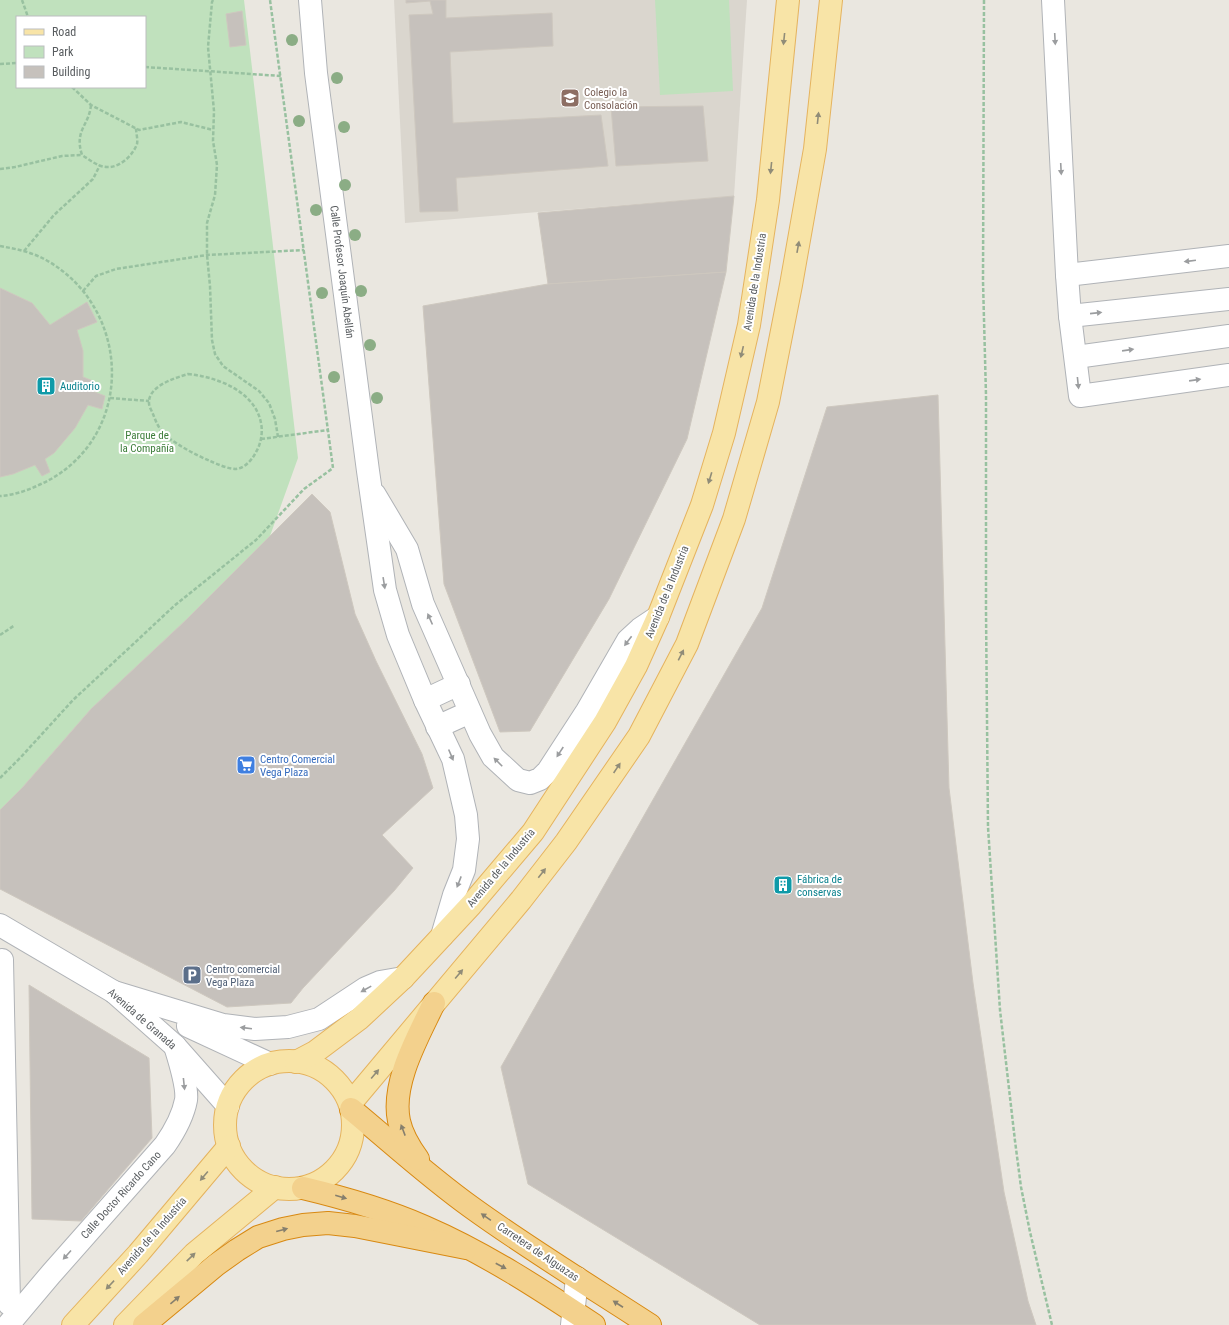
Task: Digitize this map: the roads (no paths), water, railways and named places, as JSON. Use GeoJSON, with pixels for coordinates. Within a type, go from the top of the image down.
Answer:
{"type":"FeatureCollection","features":[{"type":"Feature","properties":{"kind":"highway"},"geometry":{"type":"LineString","coordinates":[[429,1175],[409,1146],[399,1120],[398,1097],[403,1072],[434,1003]]}},
{"type":"Feature","properties":{"kind":"highway","name":"Carretera de Alguazas"},"geometry":{"type":"LineString","coordinates":[[350,1107],[429,1175],[470,1206],[525,1244],[650,1325]]}},
{"type":"Feature","properties":{"kind":"highway"},"geometry":{"type":"LineString","coordinates":[[303,1188],[342,1197],[426,1227],[539,1288],[572,1318],[594,1325]]}},
{"type":"Feature","properties":{"kind":"highway"},"geometry":{"type":"LineString","coordinates":[[144,1325],[216,1265],[237,1250],[258,1237],[283,1229],[303,1225],[328,1223],[355,1226],[466,1248]]}},
{"type":"Feature","properties":{"kind":"main road","name":"Avenida de la Industria"},"geometry":{"type":"LineString","coordinates":[[296,1062],[314,1052],[359,1019],[403,978],[471,904],[533,832],[605,722],[636,666],[658,617],[702,505],[724,433],[749,325],[768,200],[788,0]]}},
{"type":"Feature","properties":{"kind":"main road"},"geometry":{"type":"LineString","coordinates":[[350,1107],[434,1003],[521,900],[593,805],[639,736],[687,644],[734,519],[768,402],[791,285],[815,149],[831,0]]}},
{"type":"Feature","properties":{"kind":"main road"},"geometry":{"type":"LineString","coordinates":[[296,1062],[310,1064],[323,1071],[344,1091],[350,1107],[353,1131],[350,1147],[342,1161],[332,1173],[319,1182],[303,1188],[289,1189],[275,1187],[260,1182],[247,1172],[236,1160],[229,1146],[226,1133],[226,1120],[228,1106],[234,1092],[244,1080],[256,1071],[270,1064],[296,1062]]}},
{"type":"Feature","properties":{"kind":"main road","name":"Avenida de la Industria"},"geometry":{"type":"LineString","coordinates":[[73,1325],[138,1254],[229,1146]]}},
{"type":"Feature","properties":{"kind":"main road"},"geometry":{"type":"LineString","coordinates":[[125,1325],[194,1254],[275,1187]]}},
{"type":"Feature","properties":{"kind":"street","name":"Calle Profesor Joaquín Abellán"},"geometry":{"type":"LineString","coordinates":[[310,0],[316,73],[370,488],[385,590],[398,635],[425,700],[453,759],[466,815],[468,839],[464,870],[454,895],[442,936]]}},
{"type":"Feature","properties":{"kind":"street"},"geometry":{"type":"LineString","coordinates":[[1053,0],[1067,275],[1070,316],[1080,396],[1229,375]]}},
{"type":"Feature","properties":{"kind":"street"},"geometry":{"type":"LineString","coordinates":[[1067,275],[1229,256]]}},
{"type":"Feature","properties":{"kind":"street"},"geometry":{"type":"LineString","coordinates":[[1070,316],[1229,299]]}},
{"type":"Feature","properties":{"kind":"street"},"geometry":{"type":"LineString","coordinates":[[1076,357],[1229,336]]}},
{"type":"Feature","properties":{"kind":"street"},"geometry":{"type":"LineString","coordinates":[[370,488],[407,549],[423,604],[480,734],[494,757],[518,780],[530,783],[540,779],[548,771],[587,711],[628,640],[640,629],[658,617]]}},
{"type":"Feature","properties":{"kind":"street"},"geometry":{"type":"LineString","coordinates":[[378,544],[392,542],[407,549]]}},
{"type":"Feature","properties":{"kind":"street"},"geometry":{"type":"LineString","coordinates":[[425,700],[459,684]]}},
{"type":"Feature","properties":{"kind":"street"},"geometry":{"type":"LineString","coordinates":[[437,727],[470,712]]}},
{"type":"Feature","properties":{"kind":"street","name":"Avenida de Granada"},"geometry":{"type":"LineString","coordinates":[[0,925],[114,992],[175,1046],[228,1106]]}},
{"type":"Feature","properties":{"kind":"street"},"geometry":{"type":"LineString","coordinates":[[2,960],[2,1095],[9,1314]]}},
{"type":"Feature","properties":{"kind":"street"},"geometry":{"type":"LineString","coordinates":[[114,992],[223,1025],[255,1029],[288,1027],[319,1019],[366,988],[380,982],[403,978]]}},
{"type":"Feature","properties":{"kind":"street"},"geometry":{"type":"LineString","coordinates":[[114,992],[270,1064]]}},
{"type":"Feature","properties":{"kind":"street","name":"Calle Doctor Ricardo Cano"},"geometry":{"type":"LineString","coordinates":[[9,1314],[51,1274],[165,1145],[176,1129],[186,1100],[183,1075],[175,1046]]}},
{"type":"Feature","properties":{"kind":"street"},"geometry":{"type":"LineString","coordinates":[[572,1318],[577,1278]]}},
{"type":"Feature","properties":{"kind":"place","name":"Colegio la Consolación"},"geometry":{"type":"Point","coordinates":[570,98]}},
{"type":"Feature","properties":{"kind":"place","name":"Auditorio"},"geometry":{"type":"Point","coordinates":[46,386]}},
{"type":"Feature","properties":{"kind":"place","name":"Centro Comercial Vega Plaza"},"geometry":{"type":"Point","coordinates":[246,765]}},
{"type":"Feature","properties":{"kind":"place","name":"Fábrica de conservas"},"geometry":{"type":"Point","coordinates":[783,885]}},
{"type":"Feature","properties":{"kind":"place","name":"Centro comercial Vega Plaza"},"geometry":{"type":"Point","coordinates":[192,975]}},
{"type":"Feature","properties":{"kind":"park label","name":"Parque de la Compañía"},"geometry":{"type":"Point","coordinates":[147,441]}}]}
